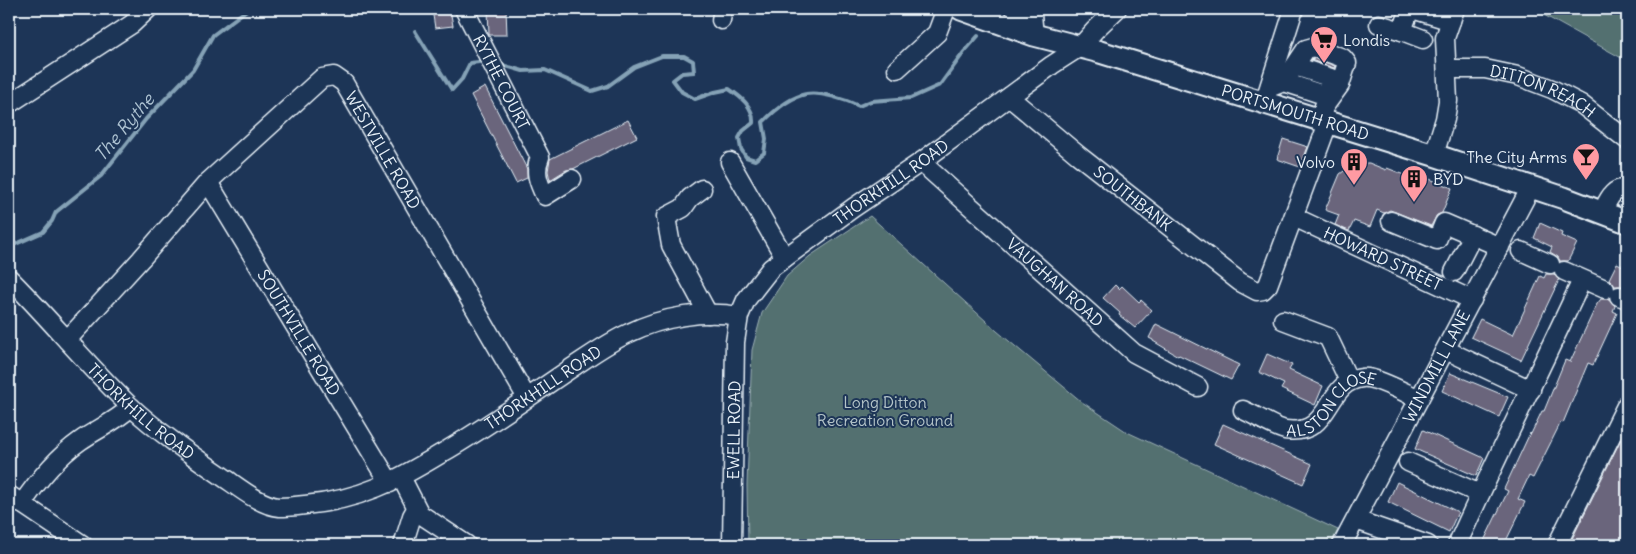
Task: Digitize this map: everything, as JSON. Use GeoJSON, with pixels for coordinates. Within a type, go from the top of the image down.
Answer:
{"type":"FeatureCollection","features":[{"type":"Feature","properties":{"kind":"main road","name":"PORTSMOUTH ROAD"},"geometry":{"type":"LineString","coordinates":[[961,9],[1034,35],[1080,47],[1281,82],[1434,155],[1531,187],[1627,222]]}},
{"type":"Feature","properties":{"kind":"street"},"geometry":{"type":"LineString","coordinates":[[9,104],[132,24],[148,9]]}},
{"type":"Feature","properties":{"kind":"street","name":"RYTHE COURT"},"geometry":{"type":"LineString","coordinates":[[464,9],[540,156],[536,166],[538,182],[545,196],[572,179]]}},
{"type":"Feature","properties":{"kind":"street"},"geometry":{"type":"LineString","coordinates":[[897,69],[937,33],[946,9]]}},
{"type":"Feature","properties":{"kind":"street"},"geometry":{"type":"LineString","coordinates":[[1015,9],[1032,15],[1034,35]]}},
{"type":"Feature","properties":{"kind":"street","name":"THORKHILL ROAD"},"geometry":{"type":"LineString","coordinates":[[9,278],[131,407],[159,431],[210,468],[261,500],[277,507],[340,500],[359,495],[396,480],[476,433],[597,350],[629,332],[659,321],[708,314],[739,316],[750,293],[771,268],[852,208],[921,162],[1080,47],[1094,30],[1117,9]]}},
{"type":"Feature","properties":{"kind":"street"},"geometry":{"type":"LineString","coordinates":[[1281,82],[1294,9]]}},
{"type":"Feature","properties":{"kind":"street"},"geometry":{"type":"LineString","coordinates":[[1402,32],[1411,9],[1453,15],[1445,38],[1448,69],[1448,101],[1445,119],[1434,155]]}},
{"type":"Feature","properties":{"kind":"street"},"geometry":{"type":"LineString","coordinates":[[1378,24],[1423,39]]}},
{"type":"Feature","properties":{"kind":"street"},"geometry":{"type":"LineString","coordinates":[[1281,82],[1306,49],[1313,47],[1343,58],[1346,63],[1340,85],[1326,103],[1294,217]]}},
{"type":"Feature","properties":{"kind":"street","name":"DITTON REACH"},"geometry":{"type":"LineString","coordinates":[[1448,69],[1485,69],[1518,76],[1581,104],[1627,140]]}},
{"type":"Feature","properties":{"kind":"street","name":"WESTVILLE ROAD"},"geometry":{"type":"LineString","coordinates":[[67,340],[208,182],[322,78],[334,76],[344,83],[527,398]]}},
{"type":"Feature","properties":{"kind":"street"},"geometry":{"type":"LineString","coordinates":[[1281,82],[1326,103]]}},
{"type":"Feature","properties":{"kind":"street","name":"SOUTHBANK"},"geometry":{"type":"LineString","coordinates":[[1009,97],[1078,155],[1252,290],[1263,290],[1268,285],[1294,217]]}},
{"type":"Feature","properties":{"kind":"street"},"geometry":{"type":"LineString","coordinates":[[730,162],[785,258]]}},
{"type":"Feature","properties":{"kind":"street","name":"VAUGHAN ROAD"},"geometry":{"type":"LineString","coordinates":[[921,162],[1134,353],[1198,388]]}},
{"type":"Feature","properties":{"kind":"street","name":"SOUTHVILLE ROAD"},"geometry":{"type":"LineString","coordinates":[[208,182],[416,509]]}},
{"type":"Feature","properties":{"kind":"street","name":"WINDMILL LANE"},"geometry":{"type":"LineString","coordinates":[[1342,545],[1531,187]]}},
{"type":"Feature","properties":{"kind":"street"},"geometry":{"type":"LineString","coordinates":[[1602,212],[1614,193],[1622,188],[1627,189]]}},
{"type":"Feature","properties":{"kind":"street"},"geometry":{"type":"LineString","coordinates":[[702,189],[690,198],[683,208],[666,217],[672,245],[708,314]]}},
{"type":"Feature","properties":{"kind":"street","name":"HOWARD STREET"},"geometry":{"type":"LineString","coordinates":[[1294,217],[1472,300]]}},
{"type":"Feature","properties":{"kind":"street"},"geometry":{"type":"LineString","coordinates":[[1391,221],[1437,240],[1444,223],[1500,247]]}},
{"type":"Feature","properties":{"kind":"street"},"geometry":{"type":"LineString","coordinates":[[1454,272],[1472,235]]}},
{"type":"Feature","properties":{"kind":"street"},"geometry":{"type":"LineString","coordinates":[[1521,250],[1617,295]]}},
{"type":"Feature","properties":{"kind":"street"},"geometry":{"type":"LineString","coordinates":[[1457,545],[1582,280]]}},
{"type":"Feature","properties":{"kind":"street","name":"EWELL ROAD"},"geometry":{"type":"LineString","coordinates":[[732,545],[735,342],[739,316]]}},
{"type":"Feature","properties":{"kind":"street"},"geometry":{"type":"LineString","coordinates":[[1283,320],[1328,336],[1349,381]]}},
{"type":"Feature","properties":{"kind":"street"},"geometry":{"type":"LineString","coordinates":[[1446,350],[1531,390]]}},
{"type":"Feature","properties":{"kind":"street","name":"ALSTON CLOSE"},"geometry":{"type":"LineString","coordinates":[[1243,410],[1283,430],[1300,430],[1317,423],[1337,392],[1349,381],[1364,377],[1419,399]]}},
{"type":"Feature","properties":{"kind":"street"},"geometry":{"type":"LineString","coordinates":[[1556,545],[1627,404]]}},
{"type":"Feature","properties":{"kind":"street"},"geometry":{"type":"LineString","coordinates":[[83,545],[15,500],[80,441],[120,417],[131,407]]}},
{"type":"Feature","properties":{"kind":"street"},"geometry":{"type":"LineString","coordinates":[[1408,462],[1480,494]]}},
{"type":"Feature","properties":{"kind":"street"},"geometry":{"type":"LineString","coordinates":[[403,545],[416,509],[424,517],[467,545]]}},
{"type":"Feature","properties":{"kind":"street"},"geometry":{"type":"LineString","coordinates":[[1356,520],[1424,544]]}},
{"type":"Feature","properties":{"kind":"green space"},"geometry":{"type":"Polygon","coordinates":[[[1533,9],[1611,9],[1627,18],[1627,61],[1533,9]]]}},
{"type":"Feature","properties":{"kind":"green space","name":"Long Ditton Recreation Ground"},"geometry":{"type":"Polygon","coordinates":[[[870,216],[997,331],[1082,402],[1127,432],[1338,530],[1330,545],[748,545],[747,485],[752,350],[762,313],[787,276],[810,256],[870,216]]]}},
{"type":"Feature","properties":{"kind":"building"},"geometry":{"type":"Polygon","coordinates":[[[432,9],[450,9],[453,26],[435,28],[432,9]]]}},
{"type":"Feature","properties":{"kind":"building"},"geometry":{"type":"Polygon","coordinates":[[[488,9],[506,9],[507,35],[489,35],[488,9]]]}},
{"type":"Feature","properties":{"kind":"building"},"geometry":{"type":"Polygon","coordinates":[[[1313,58],[1335,66],[1334,68],[1311,60],[1313,58]]]}},
{"type":"Feature","properties":{"kind":"building"},"geometry":{"type":"Polygon","coordinates":[[[485,87],[527,169],[527,178],[516,183],[471,95],[485,87]]]}},
{"type":"Feature","properties":{"kind":"building"},"geometry":{"type":"Polygon","coordinates":[[[628,120],[637,137],[573,169],[566,170],[550,180],[548,171],[550,159],[628,120]]]}},
{"type":"Feature","properties":{"kind":"building"},"geometry":{"type":"Polygon","coordinates":[[[1283,139],[1308,147],[1300,167],[1277,159],[1283,139]]]}},
{"type":"Feature","properties":{"kind":"building"},"geometry":{"type":"Polygon","coordinates":[[[1369,163],[1410,177],[1412,172],[1452,188],[1442,213],[1437,215],[1431,226],[1390,210],[1384,213],[1377,210],[1370,227],[1354,221],[1349,231],[1335,225],[1339,215],[1325,210],[1340,174],[1352,165],[1369,163]]]}},
{"type":"Feature","properties":{"kind":"building"},"geometry":{"type":"Polygon","coordinates":[[[1540,223],[1562,233],[1561,236],[1577,243],[1568,261],[1560,261],[1558,257],[1550,252],[1552,247],[1534,238],[1540,223]]]}},
{"type":"Feature","properties":{"kind":"building"},"geometry":{"type":"Polygon","coordinates":[[[1617,263],[1627,268],[1627,288],[1615,286],[1609,279],[1617,263]]]}},
{"type":"Feature","properties":{"kind":"building"},"geometry":{"type":"Polygon","coordinates":[[[1546,274],[1554,274],[1559,280],[1521,360],[1471,337],[1480,319],[1513,335],[1540,276],[1544,278],[1546,274]]]}},
{"type":"Feature","properties":{"kind":"building"},"geometry":{"type":"Polygon","coordinates":[[[1115,285],[1119,289],[1122,286],[1139,302],[1141,300],[1152,310],[1135,328],[1103,298],[1115,285]]]}},
{"type":"Feature","properties":{"kind":"building"},"geometry":{"type":"Polygon","coordinates":[[[1601,299],[1609,299],[1615,306],[1613,311],[1617,313],[1593,365],[1588,363],[1563,423],[1561,422],[1533,478],[1529,476],[1518,499],[1525,502],[1504,545],[1482,545],[1508,491],[1504,489],[1530,433],[1542,411],[1544,411],[1565,360],[1570,362],[1601,299]]]}},
{"type":"Feature","properties":{"kind":"building"},"geometry":{"type":"Polygon","coordinates":[[[1156,324],[1239,365],[1231,380],[1178,356],[1153,341],[1149,338],[1156,324]]]}},
{"type":"Feature","properties":{"kind":"building"},"geometry":{"type":"Polygon","coordinates":[[[1267,354],[1292,365],[1289,370],[1323,386],[1315,405],[1281,389],[1284,384],[1259,372],[1267,354]]]}},
{"type":"Feature","properties":{"kind":"building"},"geometry":{"type":"Polygon","coordinates":[[[1450,373],[1508,397],[1499,417],[1442,391],[1450,373]]]}},
{"type":"Feature","properties":{"kind":"building"},"geometry":{"type":"Polygon","coordinates":[[[1223,424],[1312,464],[1303,484],[1214,444],[1223,424]]]}},
{"type":"Feature","properties":{"kind":"building"},"geometry":{"type":"Polygon","coordinates":[[[1627,427],[1627,545],[1569,545],[1627,427]]]}},
{"type":"Feature","properties":{"kind":"building"},"geometry":{"type":"Polygon","coordinates":[[[1423,430],[1484,458],[1476,476],[1415,449],[1423,430]]]}},
{"type":"Feature","properties":{"kind":"building"},"geometry":{"type":"Polygon","coordinates":[[[1397,482],[1458,512],[1449,532],[1388,502],[1397,482]]]}},
{"type":"Feature","properties":{"kind":"waterway","name":"The Rythe"},"geometry":{"type":"LineString","coordinates":[[9,247],[43,232],[52,221],[56,212],[101,176],[146,119],[193,70],[213,35],[248,9]]}},
{"type":"Feature","properties":{"kind":"waterway"},"geometry":{"type":"LineString","coordinates":[[415,31],[452,90],[462,79],[470,63],[479,62]]}},
{"type":"Feature","properties":{"kind":"waterway"},"geometry":{"type":"LineString","coordinates":[[502,65],[523,71],[545,70],[592,91],[608,86],[634,67],[662,56],[684,56],[693,61],[694,72],[682,73],[673,80],[682,92],[695,99],[729,89],[749,107],[753,123],[743,131],[739,138],[741,149],[746,157],[755,160],[764,153],[766,139],[763,122],[788,101],[812,93],[833,97],[859,106],[871,101],[911,98],[940,85],[978,36]]}},
{"type":"Feature","properties":{"kind":"place","name":"Londis"},"geometry":{"type":"Point","coordinates":[1324,64]}},
{"type":"Feature","properties":{"kind":"place","name":"The City Arms"},"geometry":{"type":"Point","coordinates":[1586,181]}},
{"type":"Feature","properties":{"kind":"place","name":"Volvo"},"geometry":{"type":"Point","coordinates":[1354,186]}},
{"type":"Feature","properties":{"kind":"place","name":"BYD"},"geometry":{"type":"Point","coordinates":[1414,203]}}]}
